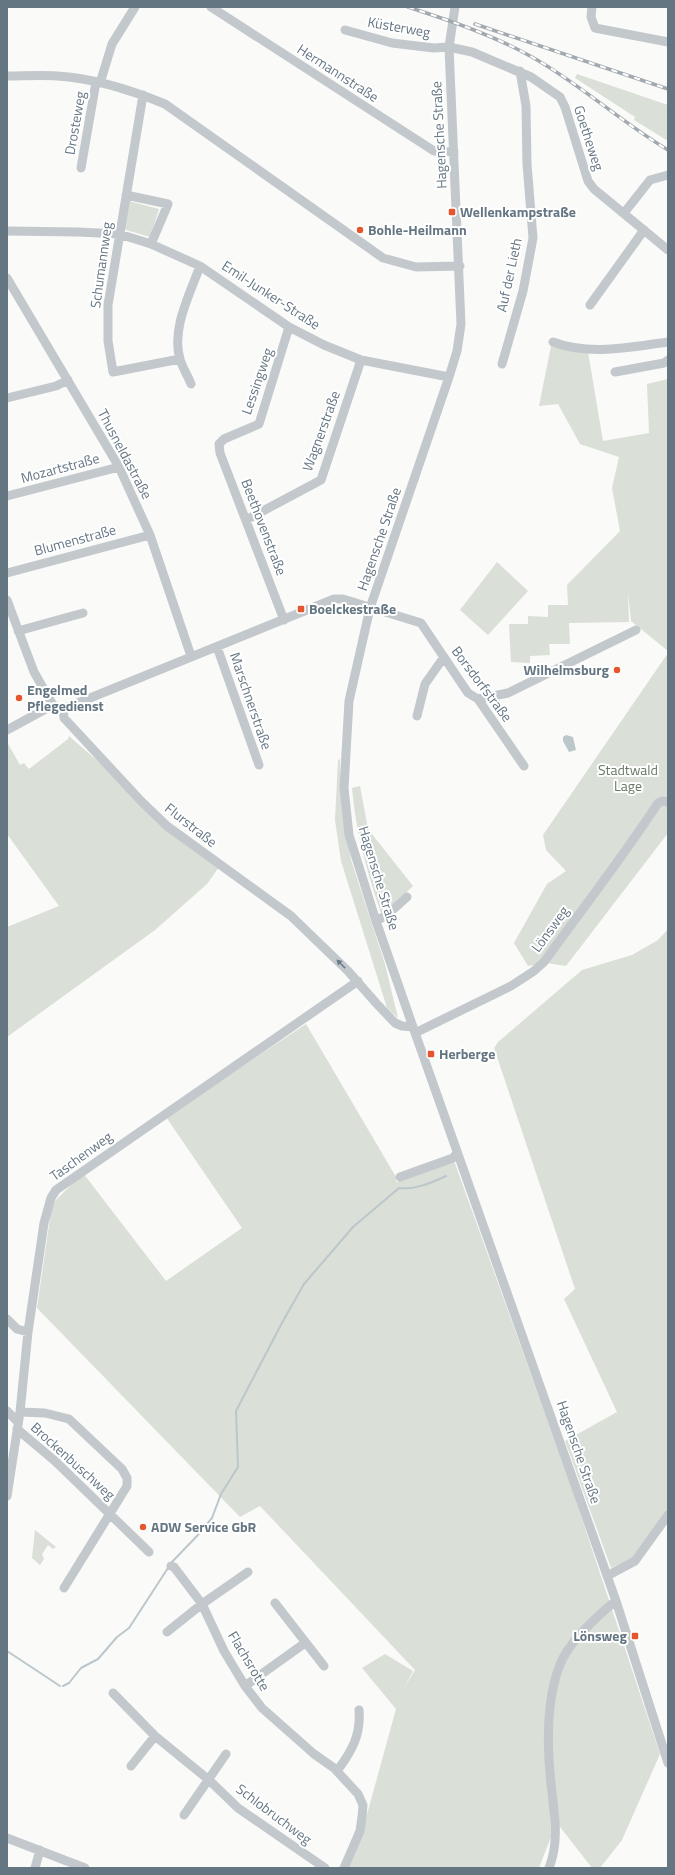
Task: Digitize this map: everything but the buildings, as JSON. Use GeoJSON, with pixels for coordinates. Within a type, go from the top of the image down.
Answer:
{"type":"FeatureCollection","features":[{"type":"Feature","properties":{"kind":"street","name":"Drosteweg"},"geometry":{"type":"LineString","coordinates":[[81,168],[98,83],[112,44],[135,7]]}},
{"type":"Feature","properties":{"kind":"street","name":"Hermannstraße"},"geometry":{"type":"LineString","coordinates":[[211,7],[434,151],[454,152]]}},
{"type":"Feature","properties":{"kind":"street","name":"Hagensche Straße"},"geometry":{"type":"LineString","coordinates":[[456,7],[449,47],[460,266],[461,324],[457,351],[449,377],[370,608],[349,701],[344,788],[349,835],[376,921],[616,1601],[668,1763]]}},
{"type":"Feature","properties":{"kind":"street"},"geometry":{"type":"LineString","coordinates":[[592,7],[591,17],[595,28],[668,42]]}},
{"type":"Feature","properties":{"kind":"street","name":"Küsterweg"},"geometry":{"type":"LineString","coordinates":[[345,30],[392,43],[434,48],[449,47]]}},
{"type":"Feature","properties":{"kind":"street","name":"Goetheweg"},"geometry":{"type":"LineString","coordinates":[[449,47],[472,52],[520,71],[560,97],[565,107],[588,180],[594,189],[668,250]]}},
{"type":"Feature","properties":{"kind":"street","name":"Auf der Lieth"},"geometry":{"type":"LineString","coordinates":[[502,364],[523,291],[533,238],[527,164],[526,106],[520,71]]}},
{"type":"Feature","properties":{"kind":"street"},"geometry":{"type":"LineString","coordinates":[[7,76],[58,76],[98,83],[143,95],[171,109],[383,258],[416,267],[460,266]]}},
{"type":"Feature","properties":{"kind":"street","name":"Schumannweg"},"geometry":{"type":"LineString","coordinates":[[143,95],[108,305],[108,341],[113,372],[180,359]]}},
{"type":"Feature","properties":{"kind":"street"},"geometry":{"type":"LineString","coordinates":[[624,213],[650,180],[668,176]]}},
{"type":"Feature","properties":{"kind":"street"},"geometry":{"type":"LineString","coordinates":[[126,195],[168,204],[151,244]]}},
{"type":"Feature","properties":{"kind":"street"},"geometry":{"type":"LineString","coordinates":[[590,305],[644,230]]}},
{"type":"Feature","properties":{"kind":"street","name":"Emil-Junker-Straße"},"geometry":{"type":"LineString","coordinates":[[7,231],[119,234],[151,244],[200,266],[290,327],[324,345],[362,360],[449,377]]}},
{"type":"Feature","properties":{"kind":"street"},"geometry":{"type":"LineString","coordinates":[[191,384],[180,359],[178,342],[180,324],[200,266]]}},
{"type":"Feature","properties":{"kind":"street","name":"Thusneldastraße"},"geometry":{"type":"LineString","coordinates":[[7,278],[119,467],[150,534],[191,656]]}},
{"type":"Feature","properties":{"kind":"street","name":"Lessingweg"},"geometry":{"type":"LineString","coordinates":[[219,444],[224,439],[258,424],[290,327]]}},
{"type":"Feature","properties":{"kind":"street"},"geometry":{"type":"LineString","coordinates":[[553,342],[564,346],[589,350],[668,342]]}},
{"type":"Feature","properties":{"kind":"street","name":"Wagnerstraße"},"geometry":{"type":"LineString","coordinates":[[246,520],[321,480],[362,360]]}},
{"type":"Feature","properties":{"kind":"street"},"geometry":{"type":"LineString","coordinates":[[615,372],[664,363],[668,360]]}},
{"type":"Feature","properties":{"kind":"street"},"geometry":{"type":"LineString","coordinates":[[7,398],[56,386],[68,380]]}},
{"type":"Feature","properties":{"kind":"street","name":"Beethovenstraße"},"geometry":{"type":"LineString","coordinates":[[219,444],[220,453],[284,620]]}},
{"type":"Feature","properties":{"kind":"street","name":"Mozartstraße"},"geometry":{"type":"LineString","coordinates":[[7,496],[119,467]]}},
{"type":"Feature","properties":{"kind":"street","name":"Blumenstraße"},"geometry":{"type":"LineString","coordinates":[[7,573],[150,534]]}},
{"type":"Feature","properties":{"kind":"street"},"geometry":{"type":"LineString","coordinates":[[7,600],[34,672],[53,704],[63,709],[191,656],[339,598],[370,608]]}},
{"type":"Feature","properties":{"kind":"street","name":"Borsdorfstraße"},"geometry":{"type":"LineString","coordinates":[[370,608],[421,623],[468,693],[478,698],[524,766]]}},
{"type":"Feature","properties":{"kind":"street"},"geometry":{"type":"LineString","coordinates":[[18,631],[83,613]]}},
{"type":"Feature","properties":{"kind":"street"},"geometry":{"type":"LineString","coordinates":[[478,698],[508,693],[636,630]]}},
{"type":"Feature","properties":{"kind":"street","name":"Marschnerstraße"},"geometry":{"type":"LineString","coordinates":[[217,647],[259,765]]}},
{"type":"Feature","properties":{"kind":"street"},"geometry":{"type":"LineString","coordinates":[[417,716],[425,684],[444,657]]}},
{"type":"Feature","properties":{"kind":"street"},"geometry":{"type":"LineString","coordinates":[[7,730],[53,704]]}},
{"type":"Feature","properties":{"kind":"street","name":"Flurstraße"},"geometry":{"type":"LineString","coordinates":[[63,709],[64,718],[141,801],[167,826],[291,916],[358,981],[376,1004],[395,1023],[414,1030]]}},
{"type":"Feature","properties":{"kind":"street","name":"Lönsweg"},"geometry":{"type":"LineString","coordinates":[[414,1030],[511,986],[534,972],[544,962],[616,862],[636,837],[658,803],[662,801],[668,802]]}},
{"type":"Feature","properties":{"kind":"street"},"geometry":{"type":"LineString","coordinates":[[376,921],[387,915],[407,897]]}},
{"type":"Feature","properties":{"kind":"street","name":"Taschenweg"},"geometry":{"type":"LineString","coordinates":[[7,1496],[20,1412],[28,1332],[44,1223],[51,1198],[56,1190],[358,981]]}},
{"type":"Feature","properties":{"kind":"street"},"geometry":{"type":"LineString","coordinates":[[400,1177],[453,1158],[457,1153]]}},
{"type":"Feature","properties":{"kind":"street"},"geometry":{"type":"LineString","coordinates":[[7,1319],[17,1329],[28,1332]]}},
{"type":"Feature","properties":{"kind":"street","name":"Brockenbuschweg"},"geometry":{"type":"LineString","coordinates":[[7,1411],[39,1447],[110,1513]]}},
{"type":"Feature","properties":{"kind":"street","name":"Brockenbuschweg"},"geometry":{"type":"LineString","coordinates":[[20,1412],[45,1413],[69,1419],[122,1469],[127,1478],[126,1486],[64,1588]]}},
{"type":"Feature","properties":{"kind":"street"},"geometry":{"type":"LineString","coordinates":[[110,1513],[149,1552]]}},
{"type":"Feature","properties":{"kind":"street"},"geometry":{"type":"LineString","coordinates":[[607,1576],[635,1561],[668,1514]]}},
{"type":"Feature","properties":{"kind":"street","name":"Flachsrotte"},"geometry":{"type":"LineString","coordinates":[[171,1566],[174,1567],[202,1604],[224,1651],[245,1686],[262,1708],[314,1754],[337,1771],[358,1794],[363,1806],[360,1831],[344,1868]]}},
{"type":"Feature","properties":{"kind":"street"},"geometry":{"type":"LineString","coordinates":[[168,1632],[202,1604],[248,1572]]}},
{"type":"Feature","properties":{"kind":"street"},"geometry":{"type":"LineString","coordinates":[[549,1868],[557,1833],[549,1761],[548,1732],[556,1676],[563,1658],[573,1642],[605,1608],[616,1601]]}},
{"type":"Feature","properties":{"kind":"street"},"geometry":{"type":"LineString","coordinates":[[275,1603],[324,1666]]}},
{"type":"Feature","properties":{"kind":"street"},"geometry":{"type":"LineString","coordinates":[[245,1686],[305,1643]]}},
{"type":"Feature","properties":{"kind":"street","name":"Schlobruchweg"},"geometry":{"type":"LineString","coordinates":[[113,1693],[155,1736],[209,1780],[238,1808],[325,1868]]}},
{"type":"Feature","properties":{"kind":"street"},"geometry":{"type":"LineString","coordinates":[[337,1771],[349,1755],[358,1735],[360,1723],[359,1710]]}},
{"type":"Feature","properties":{"kind":"street"},"geometry":{"type":"LineString","coordinates":[[130,1766],[155,1736]]}},
{"type":"Feature","properties":{"kind":"street"},"geometry":{"type":"LineString","coordinates":[[184,1815],[226,1754]]}},
{"type":"Feature","properties":{"kind":"street"},"geometry":{"type":"LineString","coordinates":[[7,1838],[85,1868]]}},
{"type":"Feature","properties":{"kind":"street"},"geometry":{"type":"LineString","coordinates":[[35,1868],[40,1850]]}},
{"type":"Feature","properties":{"kind":"green space"},"geometry":{"type":"Polygon","coordinates":[[[577,74],[668,105],[668,141],[634,120],[635,117],[575,78],[577,74]]]}},
{"type":"Feature","properties":{"kind":"green space"},"geometry":{"type":"Polygon","coordinates":[[[129,201],[159,209],[150,237],[126,230],[123,225],[129,201]]]}},
{"type":"Feature","properties":{"kind":"green space"},"geometry":{"type":"Polygon","coordinates":[[[551,346],[588,352],[603,441],[649,433],[647,384],[668,379],[668,651],[631,621],[628,593],[629,622],[569,623],[570,644],[549,644],[550,655],[530,656],[530,663],[511,662],[509,624],[528,624],[528,616],[548,617],[548,605],[568,605],[567,585],[620,531],[612,488],[619,457],[580,444],[558,404],[539,406],[551,346]]]}},
{"type":"Feature","properties":{"kind":"green space"},"geometry":{"type":"Polygon","coordinates":[[[497,562],[528,591],[488,635],[460,610],[497,562]]]}},
{"type":"Feature","properties":{"kind":"green space","name":"Stadtwald Lage"},"geometry":{"type":"Polygon","coordinates":[[[668,653],[668,833],[566,966],[546,963],[528,966],[514,943],[547,884],[566,871],[546,850],[543,835],[668,653]]]}},
{"type":"Feature","properties":{"kind":"green space"},"geometry":{"type":"Polygon","coordinates":[[[69,736],[219,867],[207,884],[155,930],[7,1037],[7,927],[59,906],[7,834],[7,742],[20,765],[24,763],[29,769],[68,739],[69,736]]]}},
{"type":"Feature","properties":{"kind":"green space"},"geometry":{"type":"Polygon","coordinates":[[[340,759],[341,800],[344,827],[352,863],[385,964],[398,1018],[387,1008],[341,861],[335,820],[338,760],[340,759]]]}},
{"type":"Feature","properties":{"kind":"green space"},"geometry":{"type":"Polygon","coordinates":[[[360,786],[368,829],[413,886],[382,916],[367,868],[356,821],[352,788],[360,786]]]}},
{"type":"Feature","properties":{"kind":"green space"},"geometry":{"type":"Polygon","coordinates":[[[668,929],[668,1509],[633,1558],[611,1568],[565,1441],[617,1412],[564,1299],[575,1289],[494,1048],[498,1042],[582,970],[632,955],[658,940],[668,929]]]}},
{"type":"Feature","properties":{"kind":"green space"},"geometry":{"type":"Polygon","coordinates":[[[306,1024],[396,1177],[396,1182],[453,1158],[570,1483],[660,1754],[622,1840],[600,1868],[592,1868],[550,1814],[551,1837],[539,1868],[347,1868],[366,1818],[396,1709],[362,1668],[385,1654],[413,1671],[404,1688],[415,1670],[260,1506],[240,1517],[37,1308],[52,1204],[83,1173],[166,1281],[242,1228],[166,1117],[306,1024]]]}},
{"type":"Feature","properties":{"kind":"green space"},"geometry":{"type":"Polygon","coordinates":[[[35,1530],[56,1547],[53,1549],[48,1545],[42,1554],[44,1559],[40,1565],[32,1558],[35,1530]]]}},
{"type":"Feature","properties":{"kind":"shaded area"},"geometry":{"type":"Polygon","coordinates":[[[566,735],[573,737],[576,750],[569,752],[563,741],[563,737],[566,735]]]}},
{"type":"Feature","properties":{"kind":"waterway"},"geometry":{"type":"LineString","coordinates":[[170,1564],[212,1518],[221,1494],[238,1467],[236,1411],[304,1284],[353,1227],[399,1188],[417,1187],[446,1176]]}},
{"type":"Feature","properties":{"kind":"waterway"},"geometry":{"type":"LineString","coordinates":[[63,1686],[69,1683],[81,1668],[98,1659],[117,1637],[129,1628],[168,1568]]}},
{"type":"Feature","properties":{"kind":"waterway"},"geometry":{"type":"LineString","coordinates":[[7,1651],[60,1686]]}},
{"type":"Feature","properties":{"kind":"railway"},"geometry":{"type":"LineString","coordinates":[[408,7],[487,35],[532,57],[567,79],[668,150]]}},
{"type":"Feature","properties":{"kind":"railway"},"geometry":{"type":"LineString","coordinates":[[475,24],[668,89]]}},
{"type":"Feature","properties":{"kind":"place","name":"Wellenkampstraße"},"geometry":{"type":"Point","coordinates":[452,212]}},
{"type":"Feature","properties":{"kind":"place","name":"Bohle-Heilmann"},"geometry":{"type":"Point","coordinates":[360,230]}},
{"type":"Feature","properties":{"kind":"place","name":"Boelckestraße"},"geometry":{"type":"Point","coordinates":[301,609]}},
{"type":"Feature","properties":{"kind":"place","name":"Wilhelmsburg"},"geometry":{"type":"Point","coordinates":[617,670]}},
{"type":"Feature","properties":{"kind":"place","name":"Engelmed Pflegedienst"},"geometry":{"type":"Point","coordinates":[19,698]}},
{"type":"Feature","properties":{"kind":"place","name":"Herberge"},"geometry":{"type":"Point","coordinates":[431,1054]}},
{"type":"Feature","properties":{"kind":"place","name":"ADW Service GbR"},"geometry":{"type":"Point","coordinates":[143,1527]}},
{"type":"Feature","properties":{"kind":"place","name":"Lönsweg"},"geometry":{"type":"Point","coordinates":[635,1636]}}]}
